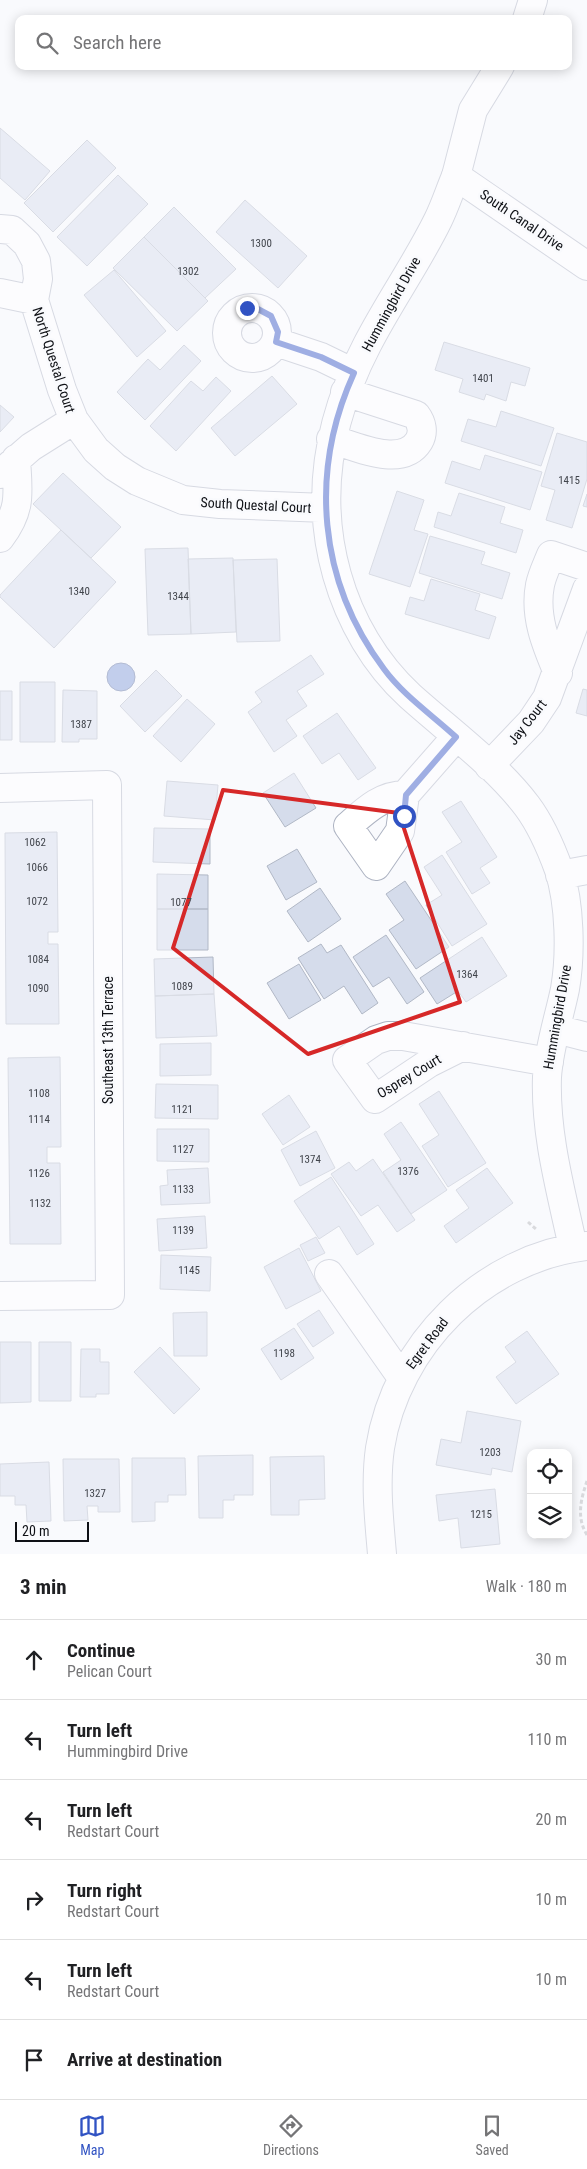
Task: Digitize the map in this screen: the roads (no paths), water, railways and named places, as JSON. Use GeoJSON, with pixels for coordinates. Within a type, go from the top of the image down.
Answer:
{"type":"FeatureCollection","features":[{"type":"Feature","properties":{"kind":"street"},"geometry":{"type":"LineString","coordinates":[[528,15],[533,0]]}},
{"type":"Feature","properties":{"kind":"street","name":"Hummingbird Drive"},"geometry":{"type":"LineString","coordinates":[[498,70],[473,110],[456,176],[438,220],[367,345],[349,382],[331,439],[326,474],[328,537],[342,594],[368,644],[385,670],[407,693],[489,766],[527,806],[540,826],[560,875],[568,938],[567,965],[565,988],[549,1062],[547,1089],[549,1135],[580,1246]]}},
{"type":"Feature","properties":{"kind":"street","name":"South Canal Drive"},"geometry":{"type":"LineString","coordinates":[[456,176],[587,266]]}},
{"type":"Feature","properties":{"kind":"street","name":"North Questal Court"},"geometry":{"type":"LineString","coordinates":[[0,229],[12,230],[27,244],[36,261],[38,279],[34,300],[62,390],[74,420]]}},
{"type":"Feature","properties":{"kind":"street","name":"North Questal Court"},"geometry":{"type":"LineString","coordinates":[[0,294],[34,300]]}},
{"type":"Feature","properties":{"kind":"street"},"geometry":{"type":"LineString","coordinates":[[276,342],[321,357],[349,382],[416,415],[421,422],[420,440],[404,454],[391,456],[331,439]]}},
{"type":"Feature","properties":{"kind":"street"},"geometry":{"type":"LineString","coordinates":[[0,538],[15,516],[17,505],[8,466],[52,432],[74,420]]}},
{"type":"Feature","properties":{"kind":"street","name":"South Questal Court"},"geometry":{"type":"LineString","coordinates":[[74,420],[96,450],[115,467],[137,481],[162,493],[202,503],[326,508]]}},
{"type":"Feature","properties":{"kind":"street"},"geometry":{"type":"LineString","coordinates":[[558,673],[545,641],[541,625],[540,585],[551,555],[587,567]]}},
{"type":"Feature","properties":{"kind":"street","name":"Jay Court"},"geometry":{"type":"LineString","coordinates":[[489,766],[531,722],[547,698],[558,673],[587,589]]}},
{"type":"Feature","properties":{"kind":"street"},"geometry":{"type":"LineString","coordinates":[[406,795],[456,737]]}},
{"type":"Feature","properties":{"kind":"street","name":"Southeast 13th Terrace"},"geometry":{"type":"LineString","coordinates":[[0,788],[107,785],[110,1295],[0,1296]]}},
{"type":"Feature","properties":{"kind":"street"},"geometry":{"type":"LineString","coordinates":[[560,875],[587,870]]}},
{"type":"Feature","properties":{"kind":"street"},"geometry":{"type":"LineString","coordinates":[[556,1029],[587,1037]]}},
{"type":"Feature","properties":{"kind":"street"},"geometry":{"type":"LineString","coordinates":[[463,1046],[549,1062]]}},
{"type":"Feature","properties":{"kind":"street","name":"Egret Road"},"geometry":{"type":"LineString","coordinates":[[382,1554],[378,1500],[380,1449],[384,1430],[402,1378],[426,1340],[452,1310],[478,1288],[509,1269],[541,1255],[580,1246]]}},
{"type":"Feature","properties":{"kind":"street"},"geometry":{"type":"LineString","coordinates":[[329,1274],[402,1378]]}},
{"type":"Feature","properties":{"kind":"water"},"geometry":{"type":"Polygon","coordinates":[[[121,663],[131,667],[135,677],[131,687],[121,691],[111,687],[107,677],[111,667],[121,663]]]}}]}
